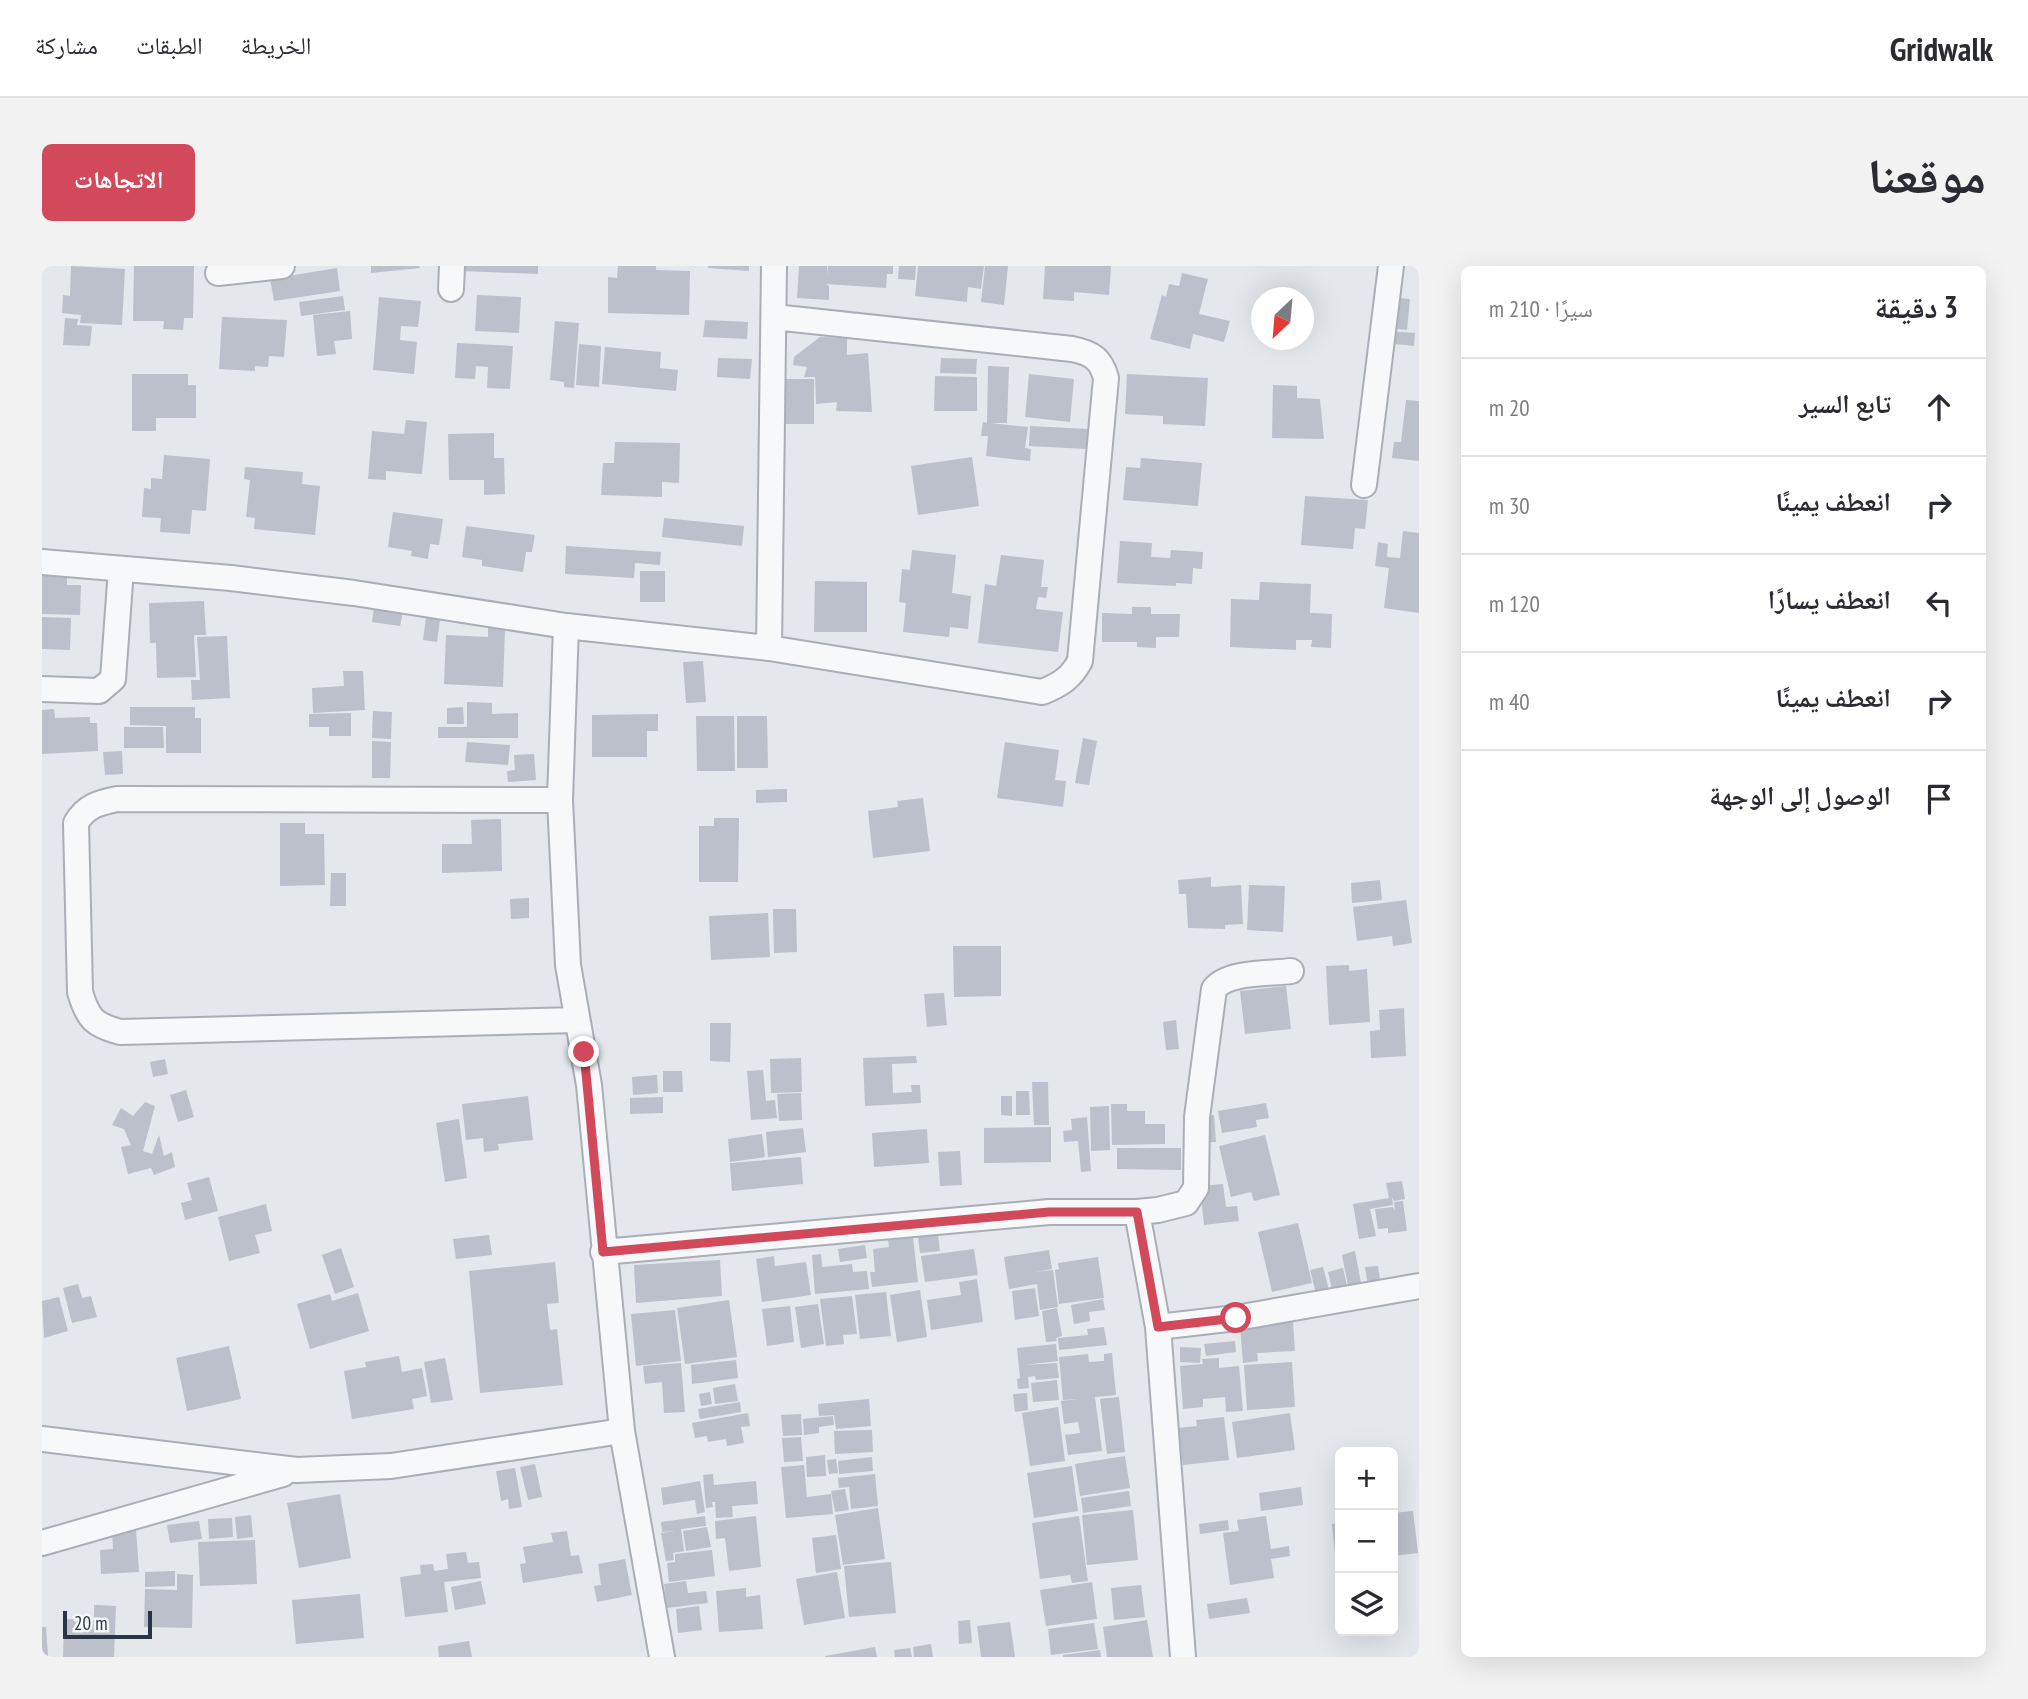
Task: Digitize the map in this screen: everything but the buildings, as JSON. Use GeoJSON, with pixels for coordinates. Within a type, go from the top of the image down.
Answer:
{"type":"FeatureCollection","features":[{"type":"Feature","properties":{"kind":"street"},"geometry":{"type":"LineString","coordinates":[[218,273],[282,266]]}},
{"type":"Feature","properties":{"kind":"street"},"geometry":{"type":"LineString","coordinates":[[769,648],[774,266]]}},
{"type":"Feature","properties":{"kind":"street"},"geometry":{"type":"LineString","coordinates":[[1364,485],[1391,266]]}},
{"type":"Feature","properties":{"kind":"street"},"geometry":{"type":"LineString","coordinates":[[42,562],[340,591],[566,626],[769,648],[1042,692],[1060,685],[1074,673],[1080,661],[1106,378],[1102,363],[1088,353],[1072,349],[774,317]]}},
{"type":"Feature","properties":{"kind":"street"},"geometry":{"type":"LineString","coordinates":[[42,689],[99,691],[113,679],[121,569]]}},
{"type":"Feature","properties":{"kind":"street"},"geometry":{"type":"LineString","coordinates":[[566,626],[560,800],[564,909],[576,1020],[589,1085],[622,1431],[662,1657]]}},
{"type":"Feature","properties":{"kind":"street"},"geometry":{"type":"LineString","coordinates":[[560,800],[117,799],[97,804],[83,811],[76,823],[80,992],[85,1009],[98,1026],[120,1032],[576,1020]]}},
{"type":"Feature","properties":{"kind":"street"},"geometry":{"type":"LineString","coordinates":[[603,1252],[1049,1212],[1137,1212],[1186,1203],[1196,1188],[1197,1117],[1214,989],[1218,983],[1232,978],[1291,971]]}},
{"type":"Feature","properties":{"kind":"street"},"geometry":{"type":"LineString","coordinates":[[1137,1212],[1158,1327],[1183,1657]]}},
{"type":"Feature","properties":{"kind":"street"},"geometry":{"type":"LineString","coordinates":[[1158,1327],[1263,1314],[1419,1286]]}},
{"type":"Feature","properties":{"kind":"street"},"geometry":{"type":"LineString","coordinates":[[42,1439],[297,1470],[391,1466],[622,1431]]}},
{"type":"Feature","properties":{"kind":"street"},"geometry":{"type":"LineString","coordinates":[[42,1542],[297,1470]]}},
{"type":"Feature","properties":{"kind":"route"},"geometry":{"type":"LineString","coordinates":[[584,1052],[603,1252],[1049,1212],[1137,1212],[1142,1252],[1158,1327],[1236,1318]]}}]}
